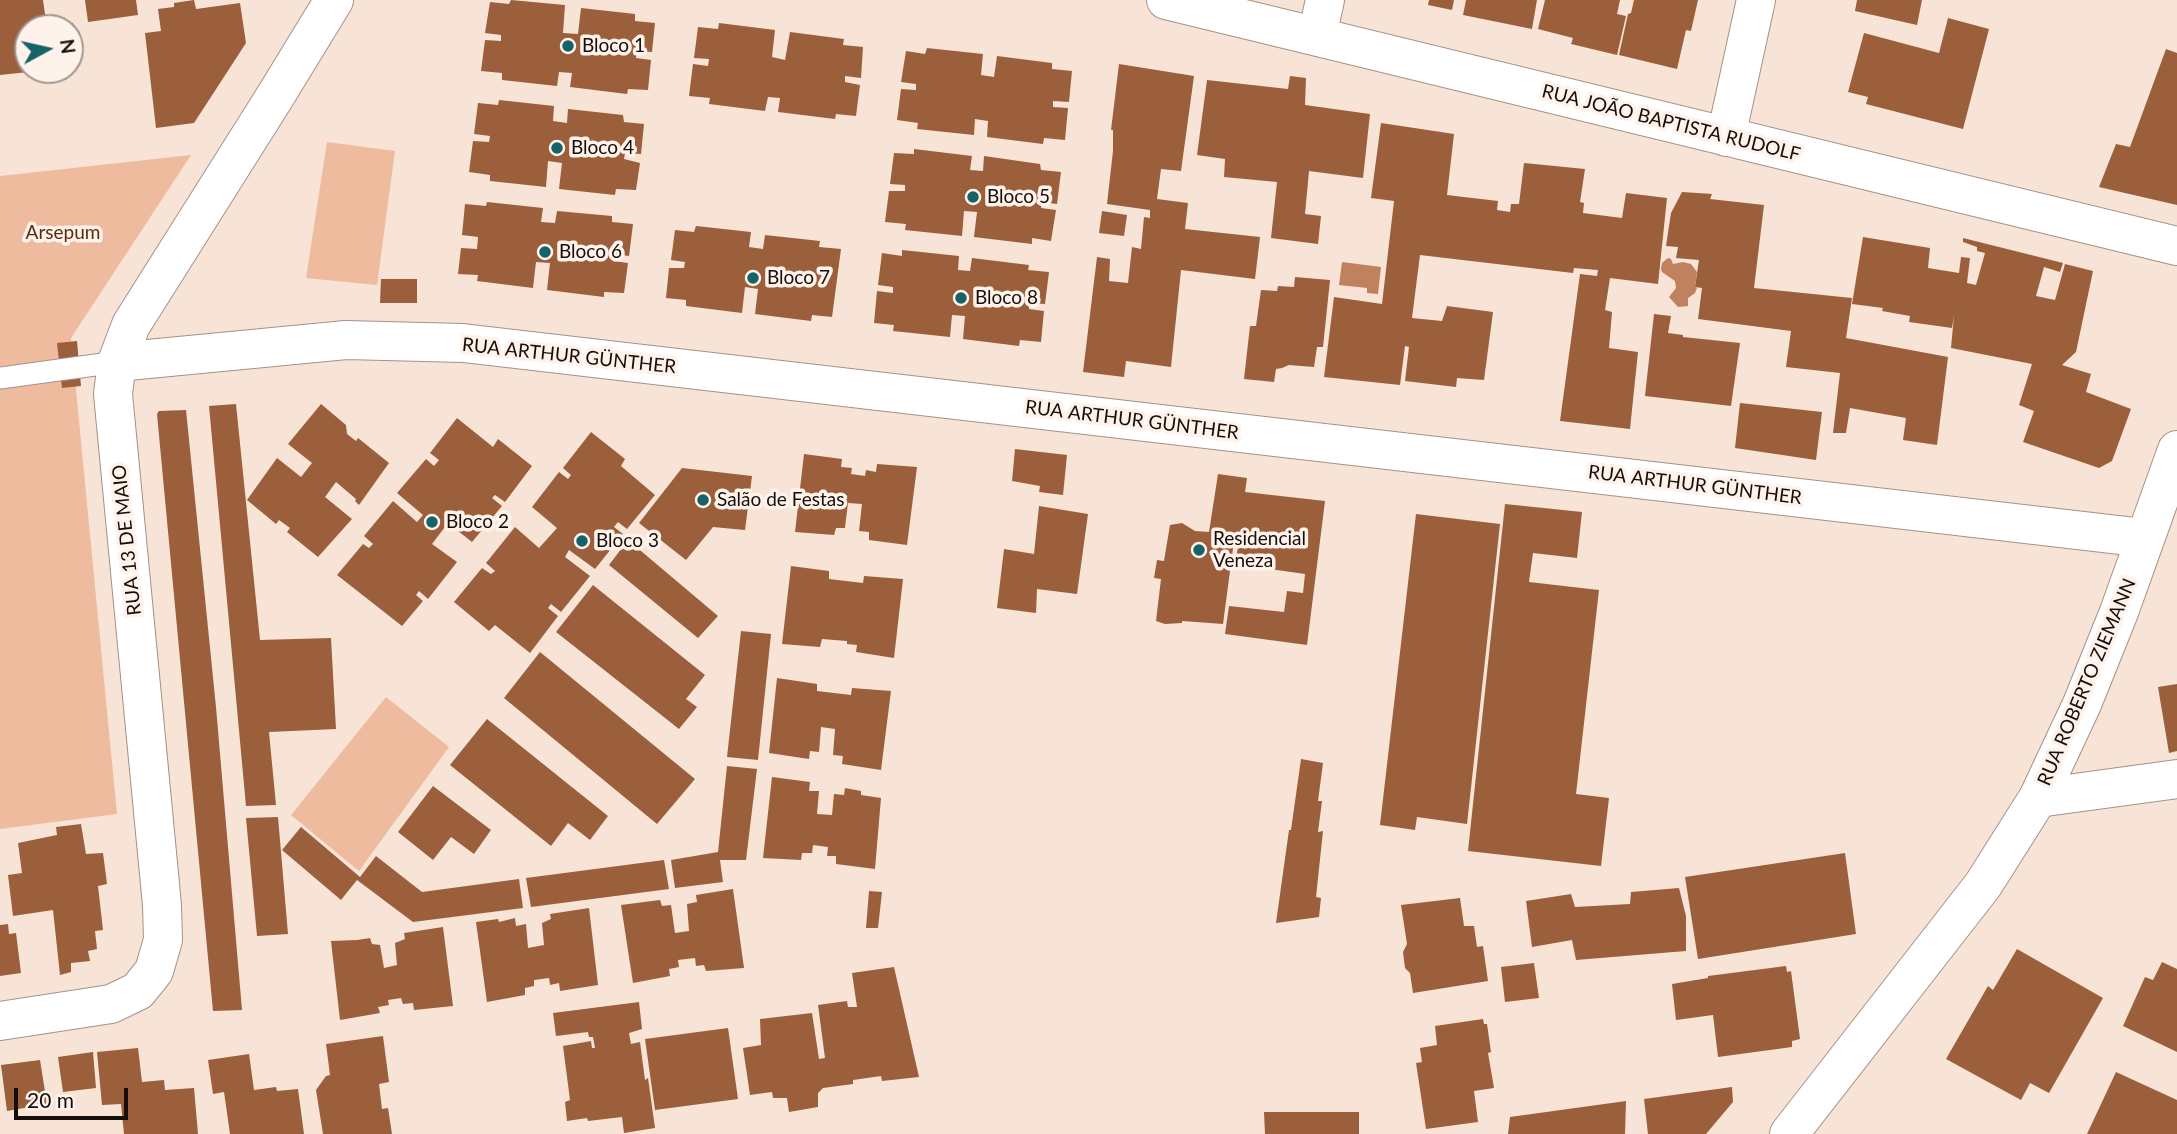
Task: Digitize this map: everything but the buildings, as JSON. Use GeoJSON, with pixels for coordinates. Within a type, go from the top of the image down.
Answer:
{"type":"FeatureCollection","features":[{"type":"Feature","properties":{"kind":"street","name":"RUA 13 DE MAIO"},"geometry":{"type":"LineString","coordinates":[[0,1021],[111,1004],[138,991],[154,971],[163,940],[162,905],[113,394],[117,362],[131,325],[334,0]]}},
{"type":"Feature","properties":{"kind":"street","name":"RUA JOÃO BAPTISTA RUDOLF"},"geometry":{"type":"LineString","coordinates":[[1166,0],[1321,18],[1726,137],[2177,246]]}},
{"type":"Feature","properties":{"kind":"street"},"geometry":{"type":"LineString","coordinates":[[1726,137],[1756,0]]}},
{"type":"Feature","properties":{"kind":"street","name":"RUA ARTHUR GÜNTHER"},"geometry":{"type":"LineString","coordinates":[[117,362],[346,340],[463,343],[2146,538]]}},
{"type":"Feature","properties":{"kind":"street","name":"RUA ROBERTO ZIEMANN"},"geometry":{"type":"LineString","coordinates":[[1789,1134],[1983,885],[2038,798],[2082,704],[2119,612],[2177,450]]}},
{"type":"Feature","properties":{"kind":"street"},"geometry":{"type":"LineString","coordinates":[[2038,798],[2177,779]]}},
{"type":"Feature","properties":{"kind":"lane"},"geometry":{"type":"LineString","coordinates":[[0,378],[117,362]]}},
{"type":"Feature","properties":{"kind":"green space"},"geometry":{"type":"Polygon","coordinates":[[[327,142],[395,151],[377,285],[306,278],[327,142]]]}},
{"type":"Feature","properties":{"kind":"green space","name":"Arsepum"},"geometry":{"type":"Polygon","coordinates":[[[191,155],[71,338],[117,814],[0,829],[0,176],[191,155]]]}},
{"type":"Feature","properties":{"kind":"green space"},"geometry":{"type":"Polygon","coordinates":[[[386,697],[449,747],[359,871],[291,815],[386,697]]]}},
{"type":"Feature","properties":{"kind":"shaded area"},"geometry":{"type":"Polygon","coordinates":[[[1668,258],[1673,264],[1691,264],[1697,272],[1697,288],[1688,298],[1688,306],[1678,307],[1669,297],[1676,288],[1675,281],[1661,269],[1662,263],[1668,258]]]}},
{"type":"Feature","properties":{"kind":"shaded area"},"geometry":{"type":"Polygon","coordinates":[[[1342,262],[1381,267],[1378,294],[1367,293],[1367,288],[1339,285],[1342,262]]]}},
{"type":"Feature","properties":{"kind":"place","name":"Bloco 1"},"geometry":{"type":"Point","coordinates":[568,46]}},
{"type":"Feature","properties":{"kind":"place","name":"Bloco 4"},"geometry":{"type":"Point","coordinates":[557,148]}},
{"type":"Feature","properties":{"kind":"place","name":"Bloco 5"},"geometry":{"type":"Point","coordinates":[973,197]}},
{"type":"Feature","properties":{"kind":"place","name":"Bloco 6"},"geometry":{"type":"Point","coordinates":[545,252]}},
{"type":"Feature","properties":{"kind":"place","name":"Bloco 7"},"geometry":{"type":"Point","coordinates":[753,278]}},
{"type":"Feature","properties":{"kind":"place","name":"Bloco 8"},"geometry":{"type":"Point","coordinates":[961,298]}},
{"type":"Feature","properties":{"kind":"place","name":"Salão de Festas"},"geometry":{"type":"Point","coordinates":[703,500]}},
{"type":"Feature","properties":{"kind":"place","name":"Bloco 2"},"geometry":{"type":"Point","coordinates":[432,522]}},
{"type":"Feature","properties":{"kind":"place","name":"Bloco 3"},"geometry":{"type":"Point","coordinates":[582,541]}},
{"type":"Feature","properties":{"kind":"place","name":"Residencial Veneza"},"geometry":{"type":"Point","coordinates":[1199,550]}}]}
